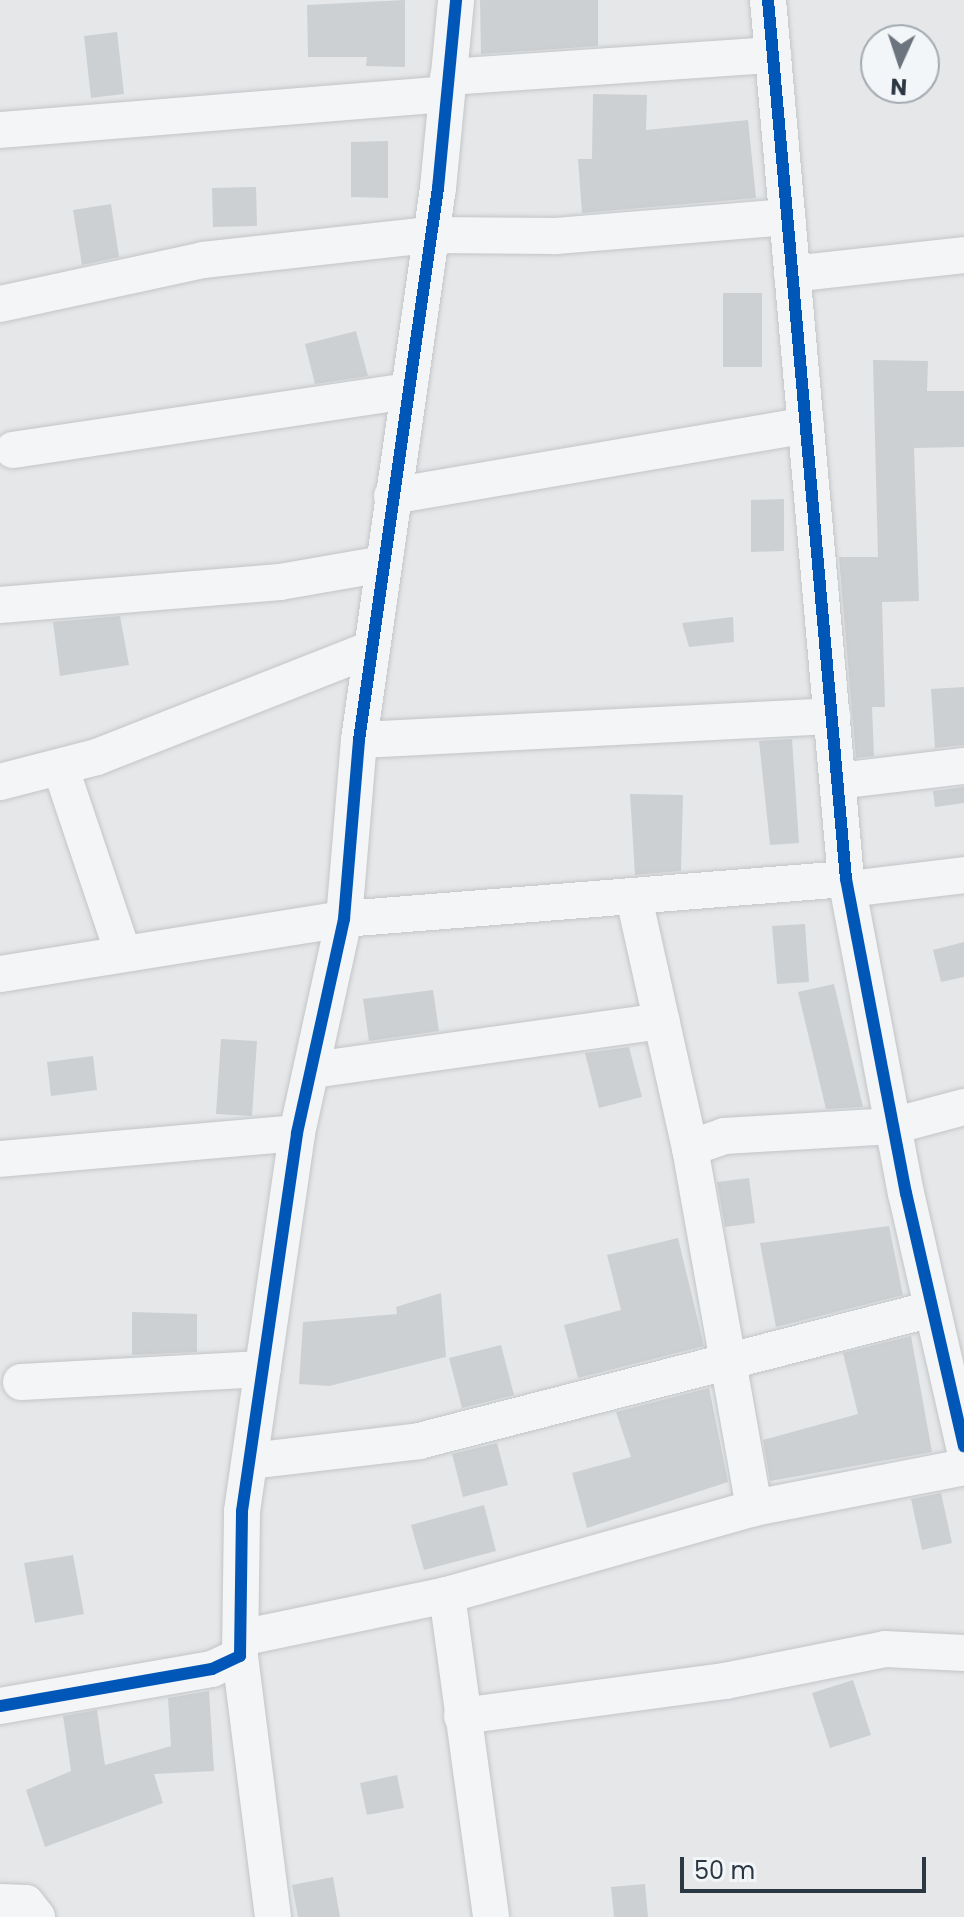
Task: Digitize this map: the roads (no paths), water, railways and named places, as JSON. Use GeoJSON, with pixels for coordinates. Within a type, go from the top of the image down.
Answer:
{"type":"FeatureCollection","features":[{"type":"Feature","properties":{"kind":"street"},"geometry":{"type":"LineString","coordinates":[[273,1917],[241,1647],[250,1461],[297,1133],[344,919],[359,740],[430,235],[456,0]]}},
{"type":"Feature","properties":{"kind":"street"},"geometry":{"type":"LineString","coordinates":[[768,0],[848,884],[893,1126],[944,1319],[964,1446]]}},
{"type":"Feature","properties":{"kind":"street"},"geometry":{"type":"LineString","coordinates":[[0,130],[773,55]]}},
{"type":"Feature","properties":{"kind":"street"},"geometry":{"type":"LineString","coordinates":[[0,304],[203,260],[430,235],[556,236],[787,217]]}},
{"type":"Feature","properties":{"kind":"street"},"geometry":{"type":"LineString","coordinates":[[792,274],[964,255]]}},
{"type":"Feature","properties":{"kind":"street"},"geometry":{"type":"LineString","coordinates":[[13,450],[407,391]]}},
{"type":"Feature","properties":{"kind":"street"},"geometry":{"type":"LineString","coordinates":[[392,496],[806,425]]}},
{"type":"Feature","properties":{"kind":"street"},"geometry":{"type":"LineString","coordinates":[[0,605],[280,582],[383,564]]}},
{"type":"Feature","properties":{"kind":"street"},"geometry":{"type":"LineString","coordinates":[[0,782],[61,769],[371,649]]}},
{"type":"Feature","properties":{"kind":"street"},"geometry":{"type":"LineString","coordinates":[[359,740],[832,716]]}},
{"type":"Feature","properties":{"kind":"street"},"geometry":{"type":"LineString","coordinates":[[838,781],[964,766]]}},
{"type":"Feature","properties":{"kind":"street"},"geometry":{"type":"LineString","coordinates":[[61,769],[122,950]]}},
{"type":"Feature","properties":{"kind":"street"},"geometry":{"type":"LineString","coordinates":[[0,974],[122,950],[344,919],[964,875]]}},
{"type":"Feature","properties":{"kind":"street"},"geometry":{"type":"LineString","coordinates":[[634,898],[690,1148],[731,1361],[754,1508]]}},
{"type":"Feature","properties":{"kind":"street"},"geometry":{"type":"LineString","coordinates":[[313,1070],[662,1021]]}},
{"type":"Feature","properties":{"kind":"street"},"geometry":{"type":"LineString","coordinates":[[690,1148],[724,1136],[893,1126],[964,1107]]}},
{"type":"Feature","properties":{"kind":"street"},"geometry":{"type":"LineString","coordinates":[[0,1159],[297,1133]]}},
{"type":"Feature","properties":{"kind":"street"},"geometry":{"type":"LineString","coordinates":[[250,1461],[419,1441],[731,1361],[944,1319]]}},
{"type":"Feature","properties":{"kind":"street"},"geometry":{"type":"LineString","coordinates":[[21,1382],[263,1369]]}},
{"type":"Feature","properties":{"kind":"street"},"geometry":{"type":"LineString","coordinates":[[0,1706],[212,1669],[241,1647],[447,1595],[754,1508],[964,1467]]}},
{"type":"Feature","properties":{"kind":"street"},"geometry":{"type":"LineString","coordinates":[[447,1595],[491,1917]]}},
{"type":"Feature","properties":{"kind":"street"},"geometry":{"type":"LineString","coordinates":[[462,1716],[725,1681],[872,1651],[964,1653]]}},
{"type":"Feature","properties":{"kind":"street"},"geometry":{"type":"LineString","coordinates":[[0,1902],[26,1903],[37,1917]]}}]}
